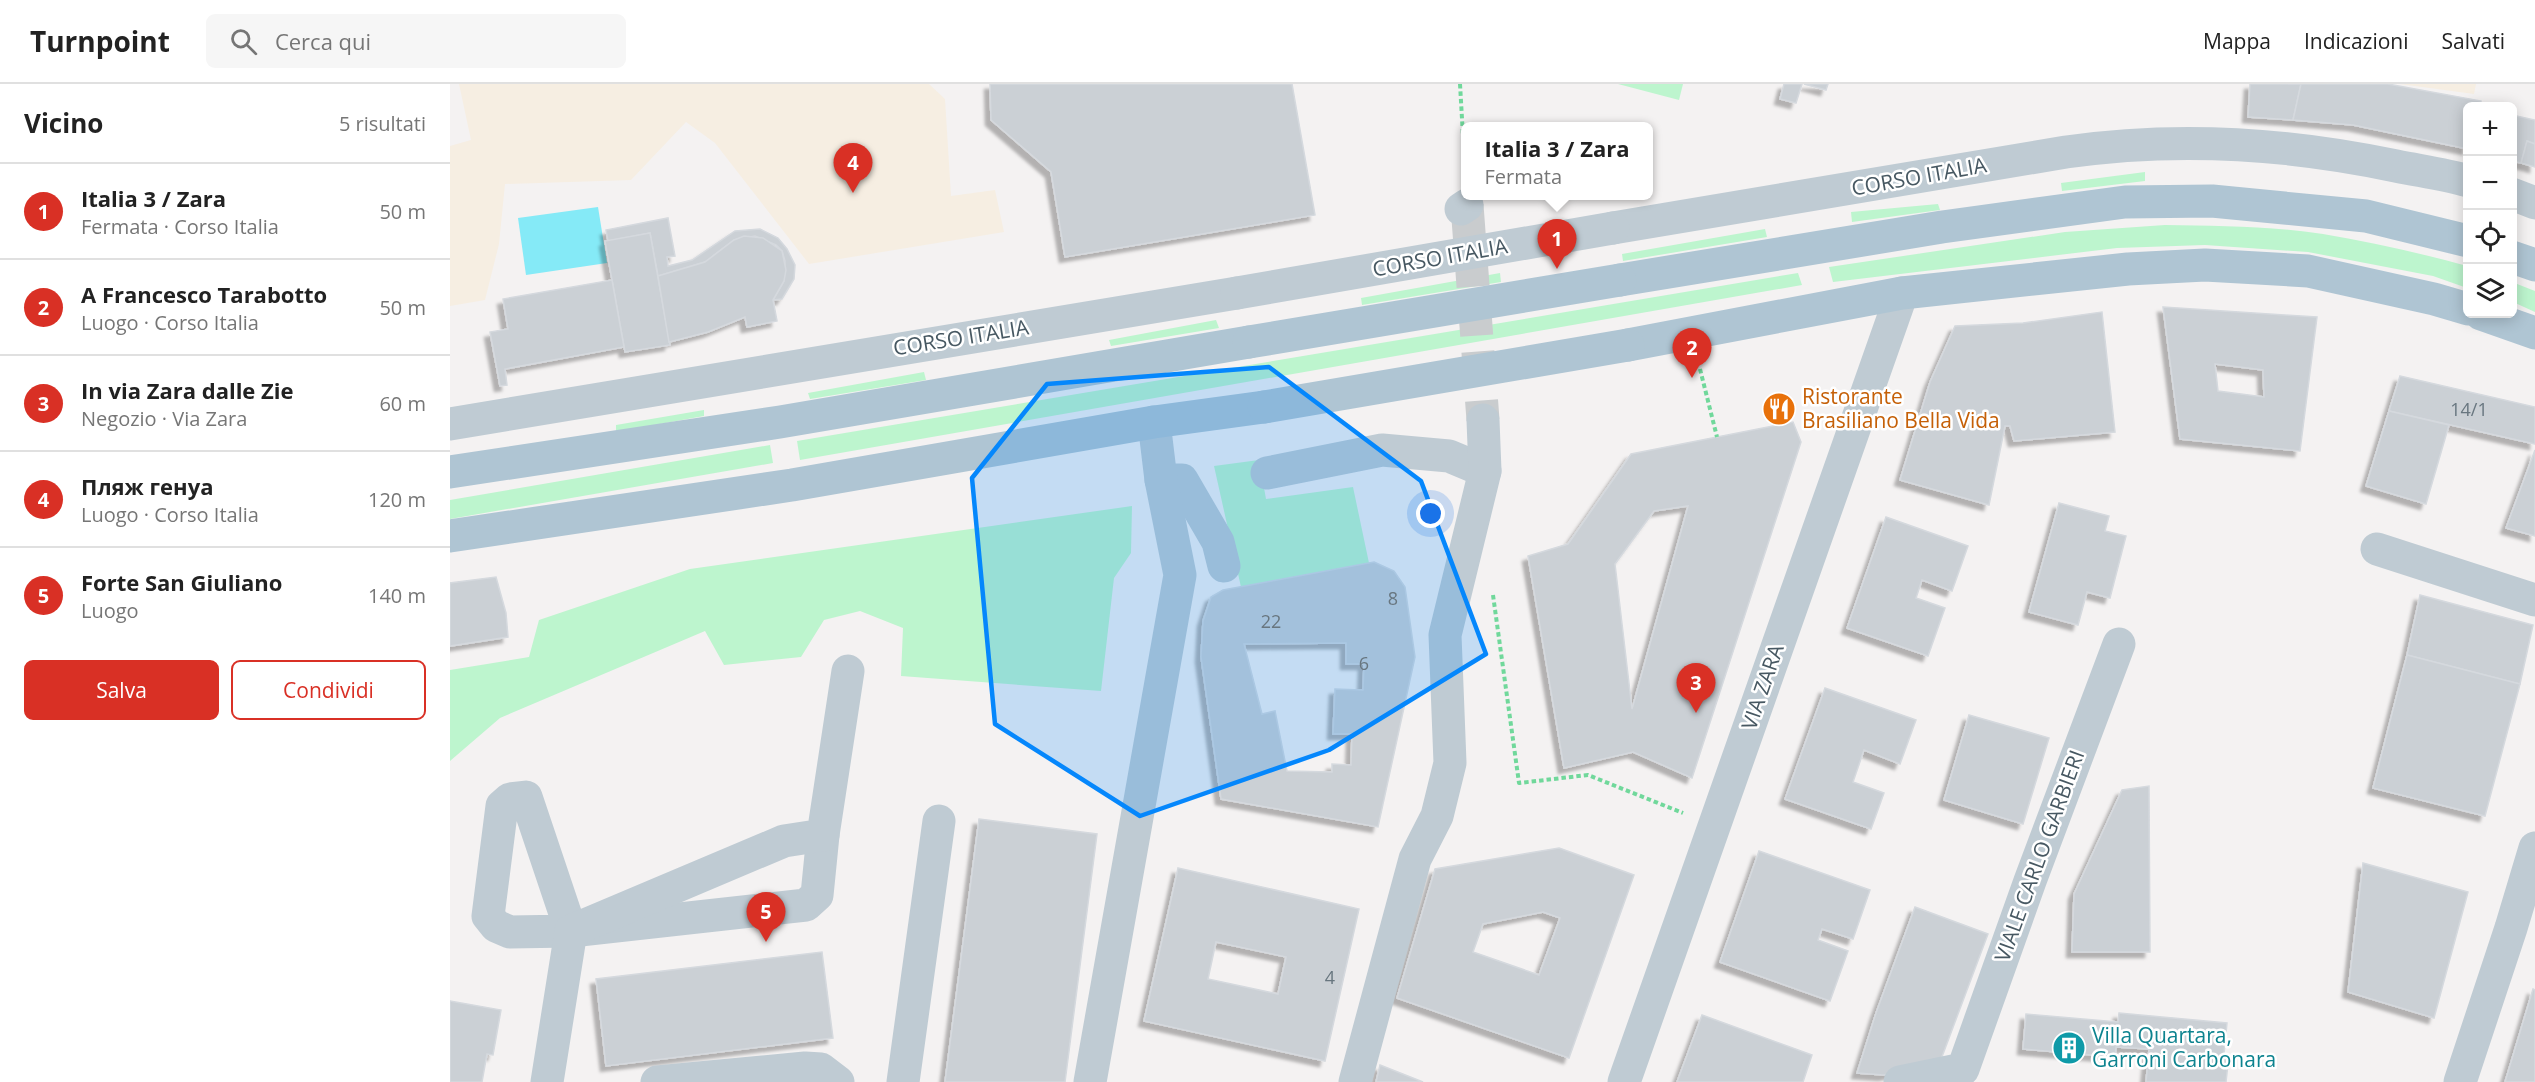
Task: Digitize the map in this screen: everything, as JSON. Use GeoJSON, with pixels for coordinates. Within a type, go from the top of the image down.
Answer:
{"type":"FeatureCollection","features":[{"type":"Feature","properties":{"kind":"main road"},"geometry":{"type":"LineString","coordinates":[[450,472],[780,423],[1249,342],[1942,227],[2125,202],[2212,201],[2366,216],[2463,240]]}},
{"type":"Feature","properties":{"kind":"main road"},"geometry":{"type":"LineString","coordinates":[[2517,258],[2535,265]]}},
{"type":"Feature","properties":{"kind":"main road"},"geometry":{"type":"LineString","coordinates":[[450,536],[792,485],[1154,422],[1264,407],[1628,345],[1902,293],[2128,269],[2205,265],[2308,271],[2463,308]]}},
{"type":"Feature","properties":{"kind":"main road"},"geometry":{"type":"LineString","coordinates":[[2492,318],[2535,333]]}},
{"type":"Feature","properties":{"kind":"street","name":"CORSO ITALIA"},"geometry":{"type":"LineString","coordinates":[[450,424],[2066,152],[2155,143],[2243,144],[2331,152],[2463,180]]}},
{"type":"Feature","properties":{"kind":"street"},"geometry":{"type":"LineString","coordinates":[[2517,196],[2535,202]]}},
{"type":"Feature","properties":{"kind":"street","name":"VIA ZARA"},"geometry":{"type":"LineString","coordinates":[[1624,1082],[1902,293]]}},
{"type":"Feature","properties":{"kind":"street"},"geometry":{"type":"LineString","coordinates":[[1355,1082],[1415,859],[1437,816],[1450,763],[1445,635],[1485,471],[1482,420]]}},
{"type":"Feature","properties":{"kind":"street"},"geometry":{"type":"LineString","coordinates":[[1090,1082],[1180,575],[1161,480],[1154,422]]}},
{"type":"Feature","properties":{"kind":"street"},"geometry":{"type":"LineString","coordinates":[[1268,473],[1382,450],[1449,456],[1485,471]]}},
{"type":"Feature","properties":{"kind":"street"},"geometry":{"type":"LineString","coordinates":[[1161,480],[1182,480],[1218,542],[1224,566]]}},
{"type":"Feature","properties":{"kind":"street"},"geometry":{"type":"LineString","coordinates":[[2377,549],[2535,600]]}},
{"type":"Feature","properties":{"kind":"street","name":"VIALE CARLO GARBIERI"},"geometry":{"type":"LineString","coordinates":[[1900,1082],[1962,1076],[2030,881],[2119,644]]}},
{"type":"Feature","properties":{"kind":"street"},"geometry":{"type":"LineString","coordinates":[[571,931],[806,905],[817,895],[823,835],[848,671]]}},
{"type":"Feature","properties":{"kind":"street"},"geometry":{"type":"LineString","coordinates":[[903,1082],[939,820]]}},
{"type":"Feature","properties":{"kind":"street"},"geometry":{"type":"LineString","coordinates":[[571,931],[784,841],[823,835]]}},
{"type":"Feature","properties":{"kind":"street"},"geometry":{"type":"LineString","coordinates":[[2460,1082],[2523,932],[2535,848]]}},
{"type":"Feature","properties":{"kind":"street"},"geometry":{"type":"LineString","coordinates":[[547,1082],[571,931]]}},
{"type":"Feature","properties":{"kind":"street"},"geometry":{"type":"LineString","coordinates":[[657,1082],[805,1068],[821,1069],[838,1082]]}},
{"type":"Feature","properties":{"kind":"path"},"geometry":{"type":"LineString","coordinates":[[1460,84],[1461,122]]}},
{"type":"Feature","properties":{"kind":"path"},"geometry":{"type":"LineString","coordinates":[[1700,369],[1716,437]]}},
{"type":"Feature","properties":{"kind":"path"},"geometry":{"type":"LineString","coordinates":[[1492,590],[1519,783],[1588,775],[1714,826]]}},
{"type":"Feature","properties":{"kind":"highlighted area"},"geometry":{"type":"Polygon","coordinates":[[[1269,367],[1421,481],[1486,654],[1329,750],[1140,816],[995,724],[972,478],[1047,384],[1269,367]]]}},
{"type":"Feature","properties":{"kind":"green space"},"geometry":{"type":"Polygon","coordinates":[[[1618,84],[1683,84],[1679,100],[1618,84]]]}},
{"type":"Feature","properties":{"kind":"green space"},"geometry":{"type":"Polygon","coordinates":[[[2145,172],[2145,181],[2062,191],[2061,183],[2145,172]]]}},
{"type":"Feature","properties":{"kind":"green space"},"geometry":{"type":"Polygon","coordinates":[[[1938,204],[1940,210],[1852,222],[1851,212],[1938,204]]]}},
{"type":"Feature","properties":{"kind":"green space"},"geometry":{"type":"Polygon","coordinates":[[[2165,225],[2284,229],[2323,234],[2377,244],[2463,265],[2463,287],[2433,276],[2308,252],[2205,245],[2117,248],[1833,282],[1829,267],[2065,232],[2165,225]]]}},
{"type":"Feature","properties":{"kind":"green space"},"geometry":{"type":"Polygon","coordinates":[[[1765,229],[1767,237],[1623,261],[1622,254],[1765,229]]]}},
{"type":"Feature","properties":{"kind":"green space"},"geometry":{"type":"Polygon","coordinates":[[[1500,273],[1501,282],[1362,305],[1361,298],[1500,273]]]}},
{"type":"Feature","properties":{"kind":"green space"},"geometry":{"type":"Polygon","coordinates":[[[1798,273],[1802,285],[800,460],[797,441],[1798,273]]]}},
{"type":"Feature","properties":{"kind":"green space"},"geometry":{"type":"Polygon","coordinates":[[[2517,284],[2535,291],[2535,312],[2517,304],[2517,284]]]}},
{"type":"Feature","properties":{"kind":"green space"},"geometry":{"type":"Polygon","coordinates":[[[1216,320],[1219,328],[1111,346],[1109,340],[1216,320]]]}},
{"type":"Feature","properties":{"kind":"green space"},"geometry":{"type":"Polygon","coordinates":[[[924,372],[926,380],[810,399],[808,393],[924,372]]]}},
{"type":"Feature","properties":{"kind":"green space"},"geometry":{"type":"Polygon","coordinates":[[[704,410],[704,416],[616,432],[616,425],[704,410]]]}},
{"type":"Feature","properties":{"kind":"green space"},"geometry":{"type":"Polygon","coordinates":[[[770,445],[773,463],[450,519],[450,500],[770,445]]]}},
{"type":"Feature","properties":{"kind":"green space"},"geometry":{"type":"Polygon","coordinates":[[[1259,460],[1266,499],[1353,487],[1369,563],[1241,587],[1214,466],[1259,460]]]}},
{"type":"Feature","properties":{"kind":"green space"},"geometry":{"type":"Polygon","coordinates":[[[1132,506],[1131,553],[1114,578],[1101,691],[901,676],[903,628],[860,611],[824,620],[801,657],[724,665],[705,631],[500,718],[450,761],[450,670],[529,657],[539,620],[690,569],[1132,506]]]}},
{"type":"Feature","properties":{"kind":"sand"},"geometry":{"type":"Polygon","coordinates":[[[459,84],[929,84],[945,99],[951,196],[995,190],[1004,232],[809,264],[715,143],[686,122],[631,180],[505,184],[499,244],[485,300],[450,306],[450,146],[471,140],[459,84]]]}},
{"type":"Feature","properties":{"kind":"sand"},"geometry":{"type":"Polygon","coordinates":[[[2400,84],[2476,84],[2474,94],[2400,84]]]}},
{"type":"Feature","properties":{"kind":"water"},"geometry":{"type":"Polygon","coordinates":[[[598,207],[607,263],[526,275],[518,218],[598,207]]]}},
{"type":"Feature","properties":{"kind":"building"},"geometry":{"type":"Polygon","coordinates":[[[990,84],[1292,84],[1315,215],[1065,257],[1051,172],[991,120],[990,84]]]}},
{"type":"Feature","properties":{"kind":"building"},"geometry":{"type":"Polygon","coordinates":[[[1784,84],[1802,84],[1796,103],[1780,99],[1784,84]]]}},
{"type":"Feature","properties":{"kind":"building"},"geometry":{"type":"Polygon","coordinates":[[[1804,84],[1828,84],[1826,90],[1804,84]]]}},
{"type":"Feature","properties":{"kind":"building"},"geometry":{"type":"Polygon","coordinates":[[[2250,84],[2301,84],[2293,120],[2248,117],[2250,84]]]}},
{"type":"Feature","properties":{"kind":"building"},"geometry":{"type":"Polygon","coordinates":[[[2301,84],[2388,84],[2481,101],[2463,102],[2463,148],[2353,125],[2293,120],[2301,84]]]}},
{"type":"Feature","properties":{"kind":"building"},"geometry":{"type":"Polygon","coordinates":[[[2517,116],[2535,120],[2535,144],[2527,141],[2521,163],[2517,162],[2517,116]]]}},
{"type":"Feature","properties":{"kind":"building"},"geometry":{"type":"Polygon","coordinates":[[[2527,141],[2535,144],[2535,167],[2521,163],[2527,141]]]}},
{"type":"Feature","properties":{"kind":"building"},"geometry":{"type":"Polygon","coordinates":[[[668,218],[675,256],[667,257],[668,266],[692,260],[735,231],[760,229],[778,238],[787,249],[795,265],[794,279],[782,299],[773,300],[784,281],[785,261],[782,251],[776,245],[755,236],[734,240],[705,262],[658,276],[650,233],[608,241],[606,230],[668,218]]]}},
{"type":"Feature","properties":{"kind":"building"},"geometry":{"type":"Polygon","coordinates":[[[650,233],[670,345],[625,352],[605,241],[650,233]]]}},
{"type":"Feature","properties":{"kind":"building"},"geometry":{"type":"Polygon","coordinates":[[[744,236],[763,238],[782,251],[786,270],[784,281],[773,300],[777,321],[747,327],[745,317],[708,332],[669,342],[658,276],[705,262],[734,240],[744,236]]]}},
{"type":"Feature","properties":{"kind":"building"},"geometry":{"type":"Polygon","coordinates":[[[612,280],[624,347],[505,369],[507,385],[500,386],[490,332],[508,329],[503,299],[612,280]]]}},
{"type":"Feature","properties":{"kind":"building"},"geometry":{"type":"Polygon","coordinates":[[[2163,307],[2317,317],[2300,451],[2180,439],[2163,307]],[[2215,364],[2218,391],[2264,397],[2263,370],[2215,364]]]}},
{"type":"Feature","properties":{"kind":"building"},"geometry":{"type":"Polygon","coordinates":[[[2102,312],[2115,432],[2014,441],[2010,426],[2005,426],[1989,505],[1900,480],[1930,382],[1955,326],[2023,323],[2102,312]]]}},
{"type":"Feature","properties":{"kind":"building"},"geometry":{"type":"Polygon","coordinates":[[[2400,376],[2535,407],[2535,444],[2389,411],[2400,376]]]}},
{"type":"Feature","properties":{"kind":"building"},"geometry":{"type":"Polygon","coordinates":[[[2389,411],[2449,425],[2426,504],[2366,486],[2389,411]]]}},
{"type":"Feature","properties":{"kind":"building"},"geometry":{"type":"Polygon","coordinates":[[[1793,422],[1801,442],[1692,778],[1633,752],[1564,768],[1528,556],[1568,544],[1631,454],[1793,422]],[[1688,506],[1654,511],[1615,564],[1632,709],[1688,506]]]}},
{"type":"Feature","properties":{"kind":"building"},"geometry":{"type":"Polygon","coordinates":[[[2535,450],[2535,536],[2506,528],[2535,450]]]}},
{"type":"Feature","properties":{"kind":"building"},"geometry":{"type":"Polygon","coordinates":[[[2059,503],[2109,516],[2105,531],[2126,536],[2110,598],[2087,592],[2078,625],[2029,612],[2059,503]]]}},
{"type":"Feature","properties":{"kind":"building"},"geometry":{"type":"Polygon","coordinates":[[[1886,517],[1968,546],[1952,591],[1922,580],[1916,598],[1945,608],[1928,656],[1847,628],[1886,517]]]}},
{"type":"Feature","properties":{"kind":"building"},"geometry":{"type":"Polygon","coordinates":[[[1374,562],[1394,571],[1405,587],[1415,657],[1378,827],[1221,799],[1201,657],[1203,621],[1211,597],[1223,590],[1374,562]],[[1346,643],[1244,644],[1262,714],[1275,711],[1287,771],[1332,772],[1332,764],[1351,765],[1352,734],[1333,734],[1335,689],[1363,690],[1364,664],[1346,664],[1346,643]]]}},
{"type":"Feature","properties":{"kind":"building"},"geometry":{"type":"Polygon","coordinates":[[[496,577],[506,613],[508,637],[450,646],[450,583],[496,577]]]}},
{"type":"Feature","properties":{"kind":"building"},"geometry":{"type":"Polygon","coordinates":[[[2420,595],[2533,625],[2520,684],[2407,655],[2420,595]]]}},
{"type":"Feature","properties":{"kind":"building"},"geometry":{"type":"Polygon","coordinates":[[[2407,655],[2520,684],[2485,816],[2373,788],[2407,655]]]}},
{"type":"Feature","properties":{"kind":"building"},"geometry":{"type":"Polygon","coordinates":[[[1825,688],[1916,720],[1900,764],[1864,750],[1853,782],[1884,793],[1871,829],[1785,799],[1825,688]]]}},
{"type":"Feature","properties":{"kind":"building"},"geometry":{"type":"Polygon","coordinates":[[[1969,715],[2049,738],[2023,824],[1944,800],[1969,715]]]}},
{"type":"Feature","properties":{"kind":"building"},"geometry":{"type":"Polygon","coordinates":[[[2149,786],[2150,952],[2072,952],[2074,894],[2122,790],[2149,786]]]}},
{"type":"Feature","properties":{"kind":"building"},"geometry":{"type":"Polygon","coordinates":[[[979,819],[1097,834],[1065,1082],[945,1082],[979,819]]]}},
{"type":"Feature","properties":{"kind":"building"},"geometry":{"type":"Polygon","coordinates":[[[1559,848],[1634,875],[1569,1058],[1397,998],[1435,869],[1559,848]],[[1543,912],[1483,924],[1473,952],[1539,975],[1560,918],[1543,912]]]}},
{"type":"Feature","properties":{"kind":"building"},"geometry":{"type":"Polygon","coordinates":[[[1759,851],[1870,890],[1853,939],[1822,929],[1818,940],[1848,951],[1830,1001],[1720,962],[1759,851]]]}},
{"type":"Feature","properties":{"kind":"building"},"geometry":{"type":"Polygon","coordinates":[[[2363,863],[2468,892],[2434,1018],[2348,992],[2363,863]]]}},
{"type":"Feature","properties":{"kind":"building"},"geometry":{"type":"Polygon","coordinates":[[[1178,868],[1359,909],[1325,1061],[1144,1021],[1178,868]],[[1216,942],[1208,979],[1278,994],[1286,957],[1216,942]]]}},
{"type":"Feature","properties":{"kind":"building"},"geometry":{"type":"Polygon","coordinates":[[[1915,907],[1988,934],[1940,1062],[1884,1075],[1857,1073],[1876,1013],[1915,907]]]}},
{"type":"Feature","properties":{"kind":"building"},"geometry":{"type":"Polygon","coordinates":[[[822,952],[833,1038],[606,1066],[596,979],[822,952]]]}},
{"type":"Feature","properties":{"kind":"building"},"geometry":{"type":"Polygon","coordinates":[[[2533,989],[2535,990],[2535,1082],[2505,1082],[2533,989]]]}},
{"type":"Feature","properties":{"kind":"building"},"geometry":{"type":"Polygon","coordinates":[[[450,1001],[501,1010],[493,1055],[487,1054],[482,1082],[450,1082],[450,1001]]]}},
{"type":"Feature","properties":{"kind":"building","name":"Villa Quartara, Garroni Carbonara"},"geometry":{"type":"Polygon","coordinates":[[[2119,1013],[2227,1023],[2224,1054],[2229,1055],[2226,1082],[2146,1082],[2149,1049],[2116,1047],[2115,1057],[2023,1049],[2026,1014],[2118,1022],[2119,1013]]]}},
{"type":"Feature","properties":{"kind":"building"},"geometry":{"type":"Polygon","coordinates":[[[1702,1015],[1812,1055],[1803,1082],[1677,1082],[1702,1015]]]}},
{"type":"Feature","properties":{"kind":"building"},"geometry":{"type":"Polygon","coordinates":[[[1380,1065],[1423,1082],[1376,1082],[1380,1065]]]}},
{"type":"Feature","properties":{"kind":"tunnel"},"geometry":{"type":"LineString","coordinates":[[1467,205],[1483,420]]}},
{"type":"Feature","properties":{"kind":"place","name":"Пляж генуа"},"geometry":{"type":"Point","coordinates":[853,193]}},
{"type":"Feature","properties":{"kind":"place","name":"Italia 3 / Zara"},"geometry":{"type":"Point","coordinates":[1557,269]}},
{"type":"Feature","properties":{"kind":"place","name":"A Francesco Tarabotto"},"geometry":{"type":"Point","coordinates":[1692,378]}},
{"type":"Feature","properties":{"kind":"place","name":"Ristorante Brasiliano Bella Vida"},"geometry":{"type":"Point","coordinates":[1779,409]}},
{"type":"Feature","properties":{"kind":"place","name":"In via Zara dalle Zie"},"geometry":{"type":"Point","coordinates":[1696,713]}},
{"type":"Feature","properties":{"kind":"place","name":"Forte San Giuliano"},"geometry":{"type":"Point","coordinates":[766,942]}},
{"type":"Feature","properties":{"kind":"place","name":"Villa Quartara, Garroni Carbonara"},"geometry":{"type":"Point","coordinates":[2069,1048]}}]}
